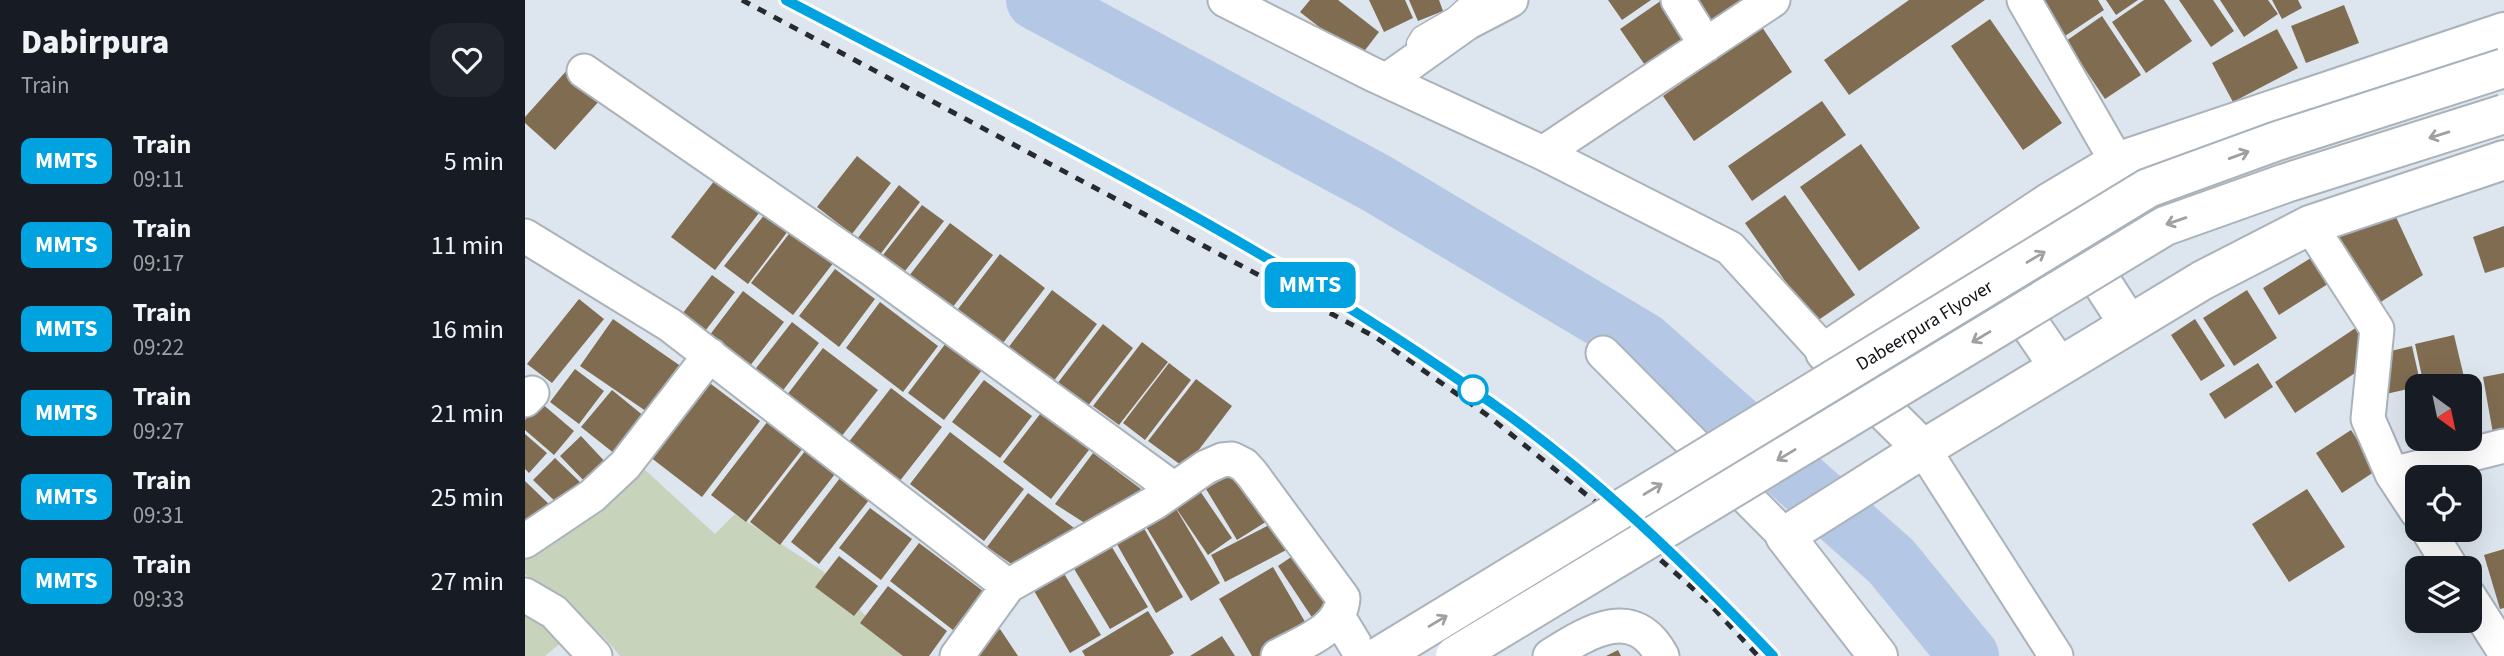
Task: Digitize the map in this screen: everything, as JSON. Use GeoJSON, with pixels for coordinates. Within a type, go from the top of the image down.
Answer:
{"type":"FeatureCollection","features":[{"type":"Feature","properties":{"kind":"main road"},"geometry":{"type":"LineString","coordinates":[[1914,455],[1825,352],[2050,202],[2117,162],[2504,32]]}},
{"type":"Feature","properties":{"kind":"main road","name":"Dabeerpura Flyover"},"geometry":{"type":"LineString","coordinates":[[1380,656],[2148,188],[2277,141],[2504,68]]}},
{"type":"Feature","properties":{"kind":"main road","name":"Dabeerpura Flyover"},"geometry":{"type":"LineString","coordinates":[[1455,656],[2165,226],[2286,183],[2504,114]]}},
{"type":"Feature","properties":{"kind":"main road"},"geometry":{"type":"LineString","coordinates":[[1878,656],[1795,543],[1914,455],[2203,280],[2309,225],[2504,160]]}},
{"type":"Feature","properties":{"kind":"main road"},"geometry":{"type":"LineString","coordinates":[[2050,202],[2128,323]]}},
{"type":"Feature","properties":{"kind":"main road"},"geometry":{"type":"LineString","coordinates":[[1978,250],[2059,367]]}},
{"type":"Feature","properties":{"kind":"street"},"geometry":{"type":"LineString","coordinates":[[1225,0],[1543,153],[1730,248],[1825,352]]}},
{"type":"Feature","properties":{"kind":"street"},"geometry":{"type":"LineString","coordinates":[[1387,80],[1467,23],[1511,0]]}},
{"type":"Feature","properties":{"kind":"street"},"geometry":{"type":"LineString","coordinates":[[1678,0],[1706,45]]}},
{"type":"Feature","properties":{"kind":"street"},"geometry":{"type":"LineString","coordinates":[[2024,0],[2117,162]]}},
{"type":"Feature","properties":{"kind":"street"},"geometry":{"type":"LineString","coordinates":[[1543,153],[1706,45],[1764,3]]}},
{"type":"Feature","properties":{"kind":"street"},"geometry":{"type":"LineString","coordinates":[[584,71],[873,270],[1174,489]]}},
{"type":"Feature","properties":{"kind":"street"},"geometry":{"type":"LineString","coordinates":[[2309,225],[2377,329],[2368,419],[2392,474],[2405,494]]}},
{"type":"Feature","properties":{"kind":"street"},"geometry":{"type":"LineString","coordinates":[[525,236],[670,325],[1008,586]]}},
{"type":"Feature","properties":{"kind":"street"},"geometry":{"type":"LineString","coordinates":[[1603,353],[1795,543]]}},
{"type":"Feature","properties":{"kind":"street"},"geometry":{"type":"LineString","coordinates":[[525,541],[592,496],[625,466],[710,355]]}},
{"type":"Feature","properties":{"kind":"street"},"geometry":{"type":"LineString","coordinates":[[2392,474],[2504,446]]}},
{"type":"Feature","properties":{"kind":"street"},"geometry":{"type":"LineString","coordinates":[[1914,455],[2056,656]]}},
{"type":"Feature","properties":{"kind":"street"},"geometry":{"type":"LineString","coordinates":[[957,656],[1008,586],[1174,489],[1206,467],[1222,460],[1233,459],[1244,465],[1343,598],[1339,618],[1328,628],[1279,656]]}},
{"type":"Feature","properties":{"kind":"street"},"geometry":{"type":"LineString","coordinates":[[525,595],[554,612],[596,656]]}},
{"type":"Feature","properties":{"kind":"street"},"geometry":{"type":"LineString","coordinates":[[2482,616],[2504,651]]}},
{"type":"Feature","properties":{"kind":"street"},"geometry":{"type":"LineString","coordinates":[[1339,618],[1362,656]]}},
{"type":"Feature","properties":{"kind":"street"},"geometry":{"type":"LineString","coordinates":[[1550,656],[1591,631],[1613,626],[1639,630],[1654,642],[1662,656]]}},
{"type":"Feature","properties":{"kind":"lane"},"geometry":{"type":"LineString","coordinates":[[1419,58],[1415,43],[1420,34],[1453,16],[1471,0]]}},
{"type":"Feature","properties":{"kind":"green space"},"geometry":{"type":"Polygon","coordinates":[[[644,469],[715,534],[735,514],[824,572],[904,656],[620,656],[587,622],[525,574],[525,545],[644,469]]]}},
{"type":"Feature","properties":{"kind":"green space"},"geometry":{"type":"Polygon","coordinates":[[[525,607],[568,637],[545,656],[525,656],[525,607]]]}},
{"type":"Feature","properties":{"kind":"building"},"geometry":{"type":"Polygon","coordinates":[[[1310,0],[1338,0],[1379,32],[1359,58],[1300,12],[1310,0]]]}},
{"type":"Feature","properties":{"kind":"building"},"geometry":{"type":"Polygon","coordinates":[[[1369,0],[1405,0],[1413,18],[1384,32],[1369,0]]]}},
{"type":"Feature","properties":{"kind":"building"},"geometry":{"type":"Polygon","coordinates":[[[1409,0],[1439,0],[1443,11],[1418,21],[1409,0]]]}},
{"type":"Feature","properties":{"kind":"building"},"geometry":{"type":"Polygon","coordinates":[[[1608,0],[1651,0],[1622,20],[1608,0]]]}},
{"type":"Feature","properties":{"kind":"building"},"geometry":{"type":"Polygon","coordinates":[[[1662,0],[1693,36],[1647,68],[1620,29],[1662,0]]]}},
{"type":"Feature","properties":{"kind":"building"},"geometry":{"type":"Polygon","coordinates":[[[1686,0],[1750,0],[1704,31],[1686,0]]]}},
{"type":"Feature","properties":{"kind":"building"},"geometry":{"type":"Polygon","coordinates":[[[1909,0],[1985,0],[1849,95],[1824,60],[1909,0]]]}},
{"type":"Feature","properties":{"kind":"building"},"geometry":{"type":"Polygon","coordinates":[[[2041,0],[2098,0],[2104,10],[2065,36],[2041,0]]]}},
{"type":"Feature","properties":{"kind":"building"},"geometry":{"type":"Polygon","coordinates":[[[2106,0],[2138,0],[2116,15],[2106,0]]]}},
{"type":"Feature","properties":{"kind":"building"},"geometry":{"type":"Polygon","coordinates":[[[2144,0],[2164,0],[2192,41],[2146,73],[2112,22],[2144,0]]]}},
{"type":"Feature","properties":{"kind":"building"},"geometry":{"type":"Polygon","coordinates":[[[2179,0],[2213,0],[2234,31],[2211,47],[2179,0]]]}},
{"type":"Feature","properties":{"kind":"building"},"geometry":{"type":"Polygon","coordinates":[[[2220,0],[2268,0],[2278,14],[2244,37],[2220,0]]]}},
{"type":"Feature","properties":{"kind":"building"},"geometry":{"type":"Polygon","coordinates":[[[2272,0],[2298,0],[2302,8],[2282,19],[2272,0]]]}},
{"type":"Feature","properties":{"kind":"building"},"geometry":{"type":"Polygon","coordinates":[[[2344,5],[2359,43],[2306,63],[2291,26],[2344,5]]]}},
{"type":"Feature","properties":{"kind":"building"},"geometry":{"type":"Polygon","coordinates":[[[2102,16],[2141,75],[2105,99],[2066,41],[2102,16]]]}},
{"type":"Feature","properties":{"kind":"building"},"geometry":{"type":"Polygon","coordinates":[[[1990,19],[2062,123],[2023,150],[1951,46],[1990,19]]]}},
{"type":"Feature","properties":{"kind":"building"},"geometry":{"type":"Polygon","coordinates":[[[1762,27],[1792,72],[1694,141],[1663,96],[1762,27]]]}},
{"type":"Feature","properties":{"kind":"building"},"geometry":{"type":"Polygon","coordinates":[[[2277,29],[2298,68],[2233,102],[2212,63],[2277,29]]]}},
{"type":"Feature","properties":{"kind":"building"},"geometry":{"type":"Polygon","coordinates":[[[568,69],[601,99],[555,150],[525,123],[525,117],[568,69]]]}},
{"type":"Feature","properties":{"kind":"building"},"geometry":{"type":"Polygon","coordinates":[[[1822,101],[1846,135],[1752,201],[1728,166],[1822,101]]]}},
{"type":"Feature","properties":{"kind":"building"},"geometry":{"type":"Polygon","coordinates":[[[1861,144],[1920,228],[1859,271],[1800,187],[1861,144]]]}},
{"type":"Feature","properties":{"kind":"building"},"geometry":{"type":"Polygon","coordinates":[[[857,156],[891,183],[852,234],[817,207],[857,156]]]}},
{"type":"Feature","properties":{"kind":"building"},"geometry":{"type":"Polygon","coordinates":[[[715,180],[759,213],[715,270],[671,237],[715,180]]]}},
{"type":"Feature","properties":{"kind":"building"},"geometry":{"type":"Polygon","coordinates":[[[899,185],[920,202],[879,256],[857,239],[899,185]]]}},
{"type":"Feature","properties":{"kind":"building"},"geometry":{"type":"Polygon","coordinates":[[[1785,195],[1855,295],[1814,323],[1745,223],[1785,195]]]}},
{"type":"Feature","properties":{"kind":"building"},"geometry":{"type":"Polygon","coordinates":[[[2389,202],[2423,275],[2376,305],[2334,238],[2389,202]]]}},
{"type":"Feature","properties":{"kind":"building"},"geometry":{"type":"Polygon","coordinates":[[[922,205],[944,221],[905,271],[883,255],[922,205]]]}},
{"type":"Feature","properties":{"kind":"building"},"geometry":{"type":"Polygon","coordinates":[[[765,214],[788,231],[748,284],[724,266],[765,214]]]}},
{"type":"Feature","properties":{"kind":"building"},"geometry":{"type":"Polygon","coordinates":[[[950,223],[993,255],[952,308],[909,276],[950,223]]]}},
{"type":"Feature","properties":{"kind":"building"},"geometry":{"type":"Polygon","coordinates":[[[2504,226],[2504,267],[2485,273],[2473,237],[2504,226]]]}},
{"type":"Feature","properties":{"kind":"building"},"geometry":{"type":"Polygon","coordinates":[[[792,230],[834,262],[793,315],[751,283],[792,230]]]}},
{"type":"Feature","properties":{"kind":"building"},"geometry":{"type":"Polygon","coordinates":[[[1000,254],[1045,288],[1003,343],[958,309],[1000,254]]]}},
{"type":"Feature","properties":{"kind":"building"},"geometry":{"type":"Polygon","coordinates":[[[2314,256],[2331,282],[2279,315],[2263,288],[2314,256]]]}},
{"type":"Feature","properties":{"kind":"building"},"geometry":{"type":"Polygon","coordinates":[[[835,269],[875,299],[839,347],[799,316],[835,269]]]}},
{"type":"Feature","properties":{"kind":"building"},"geometry":{"type":"Polygon","coordinates":[[[712,275],[735,292],[699,339],[676,322],[712,275]]]}},
{"type":"Feature","properties":{"kind":"building"},"geometry":{"type":"Polygon","coordinates":[[[1052,290],[1097,324],[1053,382],[1008,348],[1052,290]]]}},
{"type":"Feature","properties":{"kind":"building"},"geometry":{"type":"Polygon","coordinates":[[[2247,290],[2277,338],[2234,366],[2203,318],[2247,290]]]}},
{"type":"Feature","properties":{"kind":"building"},"geometry":{"type":"Polygon","coordinates":[[[743,291],[784,322],[746,371],[706,340],[743,291]]]}},
{"type":"Feature","properties":{"kind":"building"},"geometry":{"type":"Polygon","coordinates":[[[579,299],[604,319],[552,383],[527,364],[579,299]]]}},
{"type":"Feature","properties":{"kind":"building"},"geometry":{"type":"Polygon","coordinates":[[[880,302],[938,346],[903,392],[846,348],[880,302]]]}},
{"type":"Feature","properties":{"kind":"building"},"geometry":{"type":"Polygon","coordinates":[[[613,319],[692,374],[659,420],[580,366],[613,319]]]}},
{"type":"Feature","properties":{"kind":"building"},"geometry":{"type":"Polygon","coordinates":[[[2195,319],[2225,366],[2201,381],[2171,335],[2195,319]]]}},
{"type":"Feature","properties":{"kind":"building"},"geometry":{"type":"Polygon","coordinates":[[[792,322],[819,343],[781,393],[753,372],[792,322]]]}},
{"type":"Feature","properties":{"kind":"building"},"geometry":{"type":"Polygon","coordinates":[[[1103,324],[1133,348],[1087,407],[1057,384],[1103,324]]]}},
{"type":"Feature","properties":{"kind":"building"},"geometry":{"type":"Polygon","coordinates":[[[2360,325],[2370,363],[2295,413],[2275,382],[2360,325]]]}},
{"type":"Feature","properties":{"kind":"building"},"geometry":{"type":"Polygon","coordinates":[[[2454,335],[2463,374],[2421,374],[2415,344],[2454,335]]]}},
{"type":"Feature","properties":{"kind":"building"},"geometry":{"type":"Polygon","coordinates":[[[1142,342],[1168,362],[1119,425],[1093,406],[1142,342]]]}},
{"type":"Feature","properties":{"kind":"building"},"geometry":{"type":"Polygon","coordinates":[[[946,343],[982,370],[944,420],[908,393],[946,343]]]}},
{"type":"Feature","properties":{"kind":"building"},"geometry":{"type":"Polygon","coordinates":[[[2412,346],[2418,374],[2405,374],[2405,390],[2386,394],[2378,354],[2412,346]]]}},
{"type":"Feature","properties":{"kind":"building"},"geometry":{"type":"Polygon","coordinates":[[[823,348],[878,390],[841,437],[787,395],[823,348]]]}},
{"type":"Feature","properties":{"kind":"building"},"geometry":{"type":"Polygon","coordinates":[[[1169,363],[1191,380],[1145,440],[1123,423],[1169,363]]]}},
{"type":"Feature","properties":{"kind":"building"},"geometry":{"type":"Polygon","coordinates":[[[2258,363],[2273,387],[2225,419],[2209,394],[2258,363]]]}},
{"type":"Feature","properties":{"kind":"building"},"geometry":{"type":"Polygon","coordinates":[[[575,369],[604,391],[579,424],[550,402],[575,369]]]}},
{"type":"Feature","properties":{"kind":"building"},"geometry":{"type":"Polygon","coordinates":[[[2504,373],[2504,437],[2494,439],[2483,377],[2504,373]]]}},
{"type":"Feature","properties":{"kind":"building"},"geometry":{"type":"Polygon","coordinates":[[[699,375],[760,421],[702,497],[641,450],[699,375]]]}},
{"type":"Feature","properties":{"kind":"building"},"geometry":{"type":"Polygon","coordinates":[[[1196,379],[1232,406],[1185,468],[1148,441],[1196,379]]]}},
{"type":"Feature","properties":{"kind":"building"},"geometry":{"type":"Polygon","coordinates":[[[984,380],[1032,416],[1000,458],[952,422],[984,380]]]}},
{"type":"Feature","properties":{"kind":"building"},"geometry":{"type":"Polygon","coordinates":[[[891,388],[942,427],[899,482],[848,443],[891,388]]]}},
{"type":"Feature","properties":{"kind":"building"},"geometry":{"type":"Polygon","coordinates":[[[612,390],[645,417],[615,454],[581,427],[612,390]]]}},
{"type":"Feature","properties":{"kind":"building"},"geometry":{"type":"Polygon","coordinates":[[[540,402],[574,431],[554,455],[525,430],[525,420],[540,402]]]}},
{"type":"Feature","properties":{"kind":"building"},"geometry":{"type":"Polygon","coordinates":[[[1044,409],[1092,446],[1051,499],[1003,462],[1044,409]]]}},
{"type":"Feature","properties":{"kind":"building"},"geometry":{"type":"Polygon","coordinates":[[[768,421],[803,448],[746,522],[711,495],[768,421]]]}},
{"type":"Feature","properties":{"kind":"building"},"geometry":{"type":"Polygon","coordinates":[[[2351,430],[2377,470],[2342,493],[2316,453],[2351,430]]]}},
{"type":"Feature","properties":{"kind":"building"},"geometry":{"type":"Polygon","coordinates":[[[950,432],[1024,489],[984,541],[910,484],[950,432]]]}},
{"type":"Feature","properties":{"kind":"building"},"geometry":{"type":"Polygon","coordinates":[[[525,434],[547,453],[529,473],[525,469],[525,434]]]}},
{"type":"Feature","properties":{"kind":"building"},"geometry":{"type":"Polygon","coordinates":[[[581,436],[609,466],[588,485],[560,456],[581,436]]]}},
{"type":"Feature","properties":{"kind":"building"},"geometry":{"type":"Polygon","coordinates":[[[805,451],[835,474],[780,545],[750,522],[805,451]]]}},
{"type":"Feature","properties":{"kind":"building"},"geometry":{"type":"Polygon","coordinates":[[[2416,452],[2451,452],[2417,459],[2416,452]]]}},
{"type":"Feature","properties":{"kind":"building"},"geometry":{"type":"Polygon","coordinates":[[[1093,453],[1141,489],[1094,529],[1055,504],[1093,453]]]}},
{"type":"Feature","properties":{"kind":"building"},"geometry":{"type":"Polygon","coordinates":[[[555,458],[583,485],[562,508],[533,480],[555,458]]]}},
{"type":"Feature","properties":{"kind":"building"},"geometry":{"type":"Polygon","coordinates":[[[1241,468],[1272,518],[1237,540],[1206,489],[1241,468]]]}},
{"type":"Feature","properties":{"kind":"building"},"geometry":{"type":"Polygon","coordinates":[[[840,478],[869,500],[819,564],[791,542],[840,478]]]}},
{"type":"Feature","properties":{"kind":"building"},"geometry":{"type":"Polygon","coordinates":[[[525,481],[552,507],[525,534],[525,481]]]}},
{"type":"Feature","properties":{"kind":"building"},"geometry":{"type":"Polygon","coordinates":[[[2307,489],[2345,547],[2289,582],[2252,524],[2307,489]]]}},
{"type":"Feature","properties":{"kind":"building"},"geometry":{"type":"Polygon","coordinates":[[[1200,491],[1232,538],[1208,555],[1176,508],[1200,491]]]}},
{"type":"Feature","properties":{"kind":"building"},"geometry":{"type":"Polygon","coordinates":[[[1028,493],[1078,531],[1023,572],[987,547],[1028,493]]]}},
{"type":"Feature","properties":{"kind":"building"},"geometry":{"type":"Polygon","coordinates":[[[1175,507],[1220,583],[1191,601],[1145,525],[1175,507]]]}},
{"type":"Feature","properties":{"kind":"building"},"geometry":{"type":"Polygon","coordinates":[[[870,508],[912,539],[881,580],[839,548],[870,508]]]}},
{"type":"Feature","properties":{"kind":"building"},"geometry":{"type":"Polygon","coordinates":[[[1277,521],[1292,547],[1225,582],[1211,555],[1277,521]]]}},
{"type":"Feature","properties":{"kind":"building"},"geometry":{"type":"Polygon","coordinates":[[[1141,523],[1183,597],[1156,613],[1114,539],[1141,523]]]}},
{"type":"Feature","properties":{"kind":"building"},"geometry":{"type":"Polygon","coordinates":[[[919,543],[983,591],[953,630],[890,581],[919,543]]]}},
{"type":"Feature","properties":{"kind":"building"},"geometry":{"type":"Polygon","coordinates":[[[1110,544],[1148,607],[1110,629],[1073,567],[1110,544]]]}},
{"type":"Feature","properties":{"kind":"building"},"geometry":{"type":"Polygon","coordinates":[[[2504,549],[2504,608],[2500,609],[2484,555],[2504,549]]]}},
{"type":"Feature","properties":{"kind":"building"},"geometry":{"type":"Polygon","coordinates":[[[1297,553],[1338,614],[1319,628],[1278,566],[1297,553]]]}},
{"type":"Feature","properties":{"kind":"building"},"geometry":{"type":"Polygon","coordinates":[[[839,556],[878,586],[854,616],[815,587],[839,556]]]}},
{"type":"Feature","properties":{"kind":"building"},"geometry":{"type":"Polygon","coordinates":[[[1273,567],[1311,632],[1270,656],[1252,656],[1219,599],[1273,567]]]}},
{"type":"Feature","properties":{"kind":"building"},"geometry":{"type":"Polygon","coordinates":[[[1063,572],[1101,635],[1070,653],[1033,589],[1063,572]]]}},
{"type":"Feature","properties":{"kind":"building"},"geometry":{"type":"Polygon","coordinates":[[[888,586],[947,631],[929,656],[903,656],[860,623],[888,586]]]}},
{"type":"Feature","properties":{"kind":"building"},"geometry":{"type":"Polygon","coordinates":[[[1148,611],[1174,653],[1169,656],[1085,656],[1082,651],[1148,611]]]}},
{"type":"Feature","properties":{"kind":"building"},"geometry":{"type":"Polygon","coordinates":[[[1000,629],[1018,656],[967,656],[965,652],[1000,629]]]}},
{"type":"Feature","properties":{"kind":"building"},"geometry":{"type":"Polygon","coordinates":[[[1222,636],[1235,656],[1190,656],[1222,636]]]}},
{"type":"Feature","properties":{"kind":"building"},"geometry":{"type":"Polygon","coordinates":[[[1618,650],[1621,656],[1606,656],[1618,650]]]}},
{"type":"Feature","properties":{"kind":"waterway"},"geometry":{"type":"LineString","coordinates":[[1036,0],[1376,183],[1643,342],[1891,561],[1969,656]]}},
{"type":"Feature","properties":{"kind":"railway"},"geometry":{"type":"LineString","coordinates":[[742,0],[1377,338],[1487,415],[1593,500],[1707,601],[1758,656]]}},
{"type":"Feature","properties":{"kind":"railway"},"geometry":{"type":"LineString","coordinates":[[787,0],[1147,190],[1236,240],[1409,346],[1531,432],[1604,491],[1674,555],[1773,656]]}},
{"type":"Feature","properties":{"kind":"train","name":"MMTS"},"geometry":{"type":"LineString","coordinates":[[786,0],[1098,162],[1241,243],[1382,328],[1495,405],[1599,488],[1713,592],[1773,656]]}}]}
